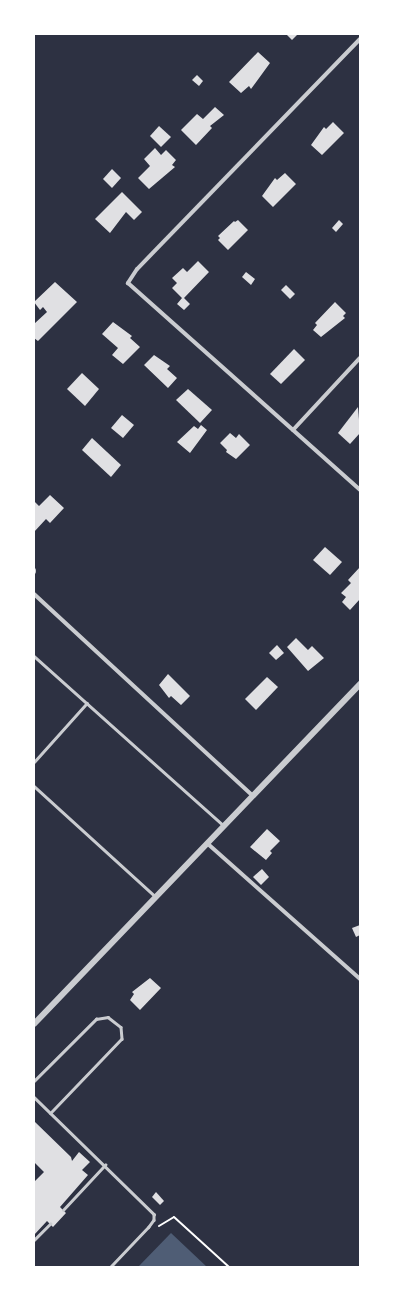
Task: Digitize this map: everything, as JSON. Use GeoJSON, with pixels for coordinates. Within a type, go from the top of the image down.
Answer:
{"type":"FeatureCollection","features":[{"type":"Feature","properties":{"kind":"street"},"geometry":{"type":"LineString","coordinates":[[360,39],[137,269],[128,283],[360,490]]}},
{"type":"Feature","properties":{"kind":"street"},"geometry":{"type":"LineString","coordinates":[[293,430],[360,358]]}},
{"type":"Feature","properties":{"kind":"street"},"geometry":{"type":"LineString","coordinates":[[34,594],[253,796]]}},
{"type":"Feature","properties":{"kind":"street"},"geometry":{"type":"LineString","coordinates":[[34,1024],[360,684]]}},
{"type":"Feature","properties":{"kind":"street"},"geometry":{"type":"LineString","coordinates":[[208,844],[360,979]]}},
{"type":"Feature","properties":{"kind":"lane"},"geometry":{"type":"LineString","coordinates":[[34,656],[224,827]]}},
{"type":"Feature","properties":{"kind":"lane"},"geometry":{"type":"LineString","coordinates":[[34,762],[87,703]]}},
{"type":"Feature","properties":{"kind":"lane"},"geometry":{"type":"LineString","coordinates":[[34,786],[156,897]]}},
{"type":"Feature","properties":{"kind":"lane"},"geometry":{"type":"LineString","coordinates":[[34,1081],[96,1019],[108,1017],[121,1027],[122,1039],[51,1113]]}},
{"type":"Feature","properties":{"kind":"lane"},"geometry":{"type":"LineString","coordinates":[[34,1097],[154,1214],[154,1220],[149,1227],[111,1267]]}},
{"type":"Feature","properties":{"kind":"lane"},"geometry":{"type":"LineString","coordinates":[[63,1210],[105,1165]]}},
{"type":"Feature","properties":{"kind":"lane"},"geometry":{"type":"LineString","coordinates":[[34,1240],[50,1224]]}},
{"type":"Feature","properties":{"kind":"path"},"geometry":{"type":"LineString","coordinates":[[157,1227],[174,1217],[230,1267]]}},
{"type":"Feature","properties":{"kind":"water"},"geometry":{"type":"Polygon","coordinates":[[[171,1233],[207,1267],[138,1267],[171,1233]]]}},
{"type":"Feature","properties":{"kind":"building"},"geometry":{"type":"Polygon","coordinates":[[[286,34],[298,34],[292,40],[286,34]]]}},
{"type":"Feature","properties":{"kind":"building"},"geometry":{"type":"Polygon","coordinates":[[[258,52],[270,63],[251,89],[249,86],[241,93],[229,82],[258,52]]]}},
{"type":"Feature","properties":{"kind":"building"},"geometry":{"type":"Polygon","coordinates":[[[197,75],[203,81],[199,86],[192,80],[197,75]]]}},
{"type":"Feature","properties":{"kind":"building"},"geometry":{"type":"Polygon","coordinates":[[[215,107],[224,115],[210,126],[212,128],[196,145],[181,130],[197,114],[203,119],[215,107]]]}},
{"type":"Feature","properties":{"kind":"building"},"geometry":{"type":"Polygon","coordinates":[[[333,122],[344,133],[322,155],[311,145],[324,127],[326,129],[333,122]]]}},
{"type":"Feature","properties":{"kind":"building"},"geometry":{"type":"Polygon","coordinates":[[[159,126],[171,137],[161,147],[150,136],[159,126]]]}},
{"type":"Feature","properties":{"kind":"building"},"geometry":{"type":"Polygon","coordinates":[[[155,148],[161,155],[166,150],[176,160],[172,165],[175,167],[149,189],[138,178],[150,166],[144,159],[155,148]]]}},
{"type":"Feature","properties":{"kind":"building"},"geometry":{"type":"Polygon","coordinates":[[[112,169],[121,178],[112,188],[103,179],[112,169]]]}},
{"type":"Feature","properties":{"kind":"building"},"geometry":{"type":"Polygon","coordinates":[[[285,173],[296,184],[273,207],[262,196],[275,178],[277,180],[285,173]]]}},
{"type":"Feature","properties":{"kind":"building"},"geometry":{"type":"Polygon","coordinates":[[[122,192],[142,212],[134,220],[126,212],[110,233],[95,219],[122,192]]]}},
{"type":"Feature","properties":{"kind":"building"},"geometry":{"type":"Polygon","coordinates":[[[238,220],[248,230],[228,250],[218,240],[220,238],[218,236],[234,221],[235,222],[238,220]]]}},
{"type":"Feature","properties":{"kind":"building"},"geometry":{"type":"Polygon","coordinates":[[[339,220],[343,224],[336,232],[332,228],[339,220]]]}},
{"type":"Feature","properties":{"kind":"building"},"geometry":{"type":"Polygon","coordinates":[[[198,261],[209,272],[184,298],[190,304],[184,310],[177,304],[182,298],[172,288],[177,283],[172,278],[183,268],[187,272],[198,261]]]}},
{"type":"Feature","properties":{"kind":"building"},"geometry":{"type":"Polygon","coordinates":[[[246,272],[255,279],[251,285],[242,277],[246,272]]]}},
{"type":"Feature","properties":{"kind":"building"},"geometry":{"type":"Polygon","coordinates":[[[55,282],[77,302],[38,341],[34,338],[34,324],[47,312],[43,307],[40,310],[34,302],[55,282]]]}},
{"type":"Feature","properties":{"kind":"building"},"geometry":{"type":"Polygon","coordinates":[[[286,285],[295,294],[290,299],[281,290],[286,285]]]}},
{"type":"Feature","properties":{"kind":"building"},"geometry":{"type":"Polygon","coordinates":[[[335,302],[346,313],[343,316],[345,318],[321,337],[313,330],[317,325],[315,323],[335,302]]]}},
{"type":"Feature","properties":{"kind":"building"},"geometry":{"type":"Polygon","coordinates":[[[113,322],[132,336],[130,338],[140,347],[123,364],[112,355],[118,348],[102,334],[113,322]]]}},
{"type":"Feature","properties":{"kind":"building"},"geometry":{"type":"Polygon","coordinates":[[[294,349],[305,360],[281,384],[270,374],[294,349]]]}},
{"type":"Feature","properties":{"kind":"building"},"geometry":{"type":"Polygon","coordinates":[[[154,355],[170,366],[167,369],[177,378],[168,388],[144,365],[154,355]]]}},
{"type":"Feature","properties":{"kind":"building"},"geometry":{"type":"Polygon","coordinates":[[[82,373],[99,389],[85,406],[67,389],[82,373]]]}},
{"type":"Feature","properties":{"kind":"building"},"geometry":{"type":"Polygon","coordinates":[[[188,389],[212,410],[200,423],[176,400],[188,389]]]}},
{"type":"Feature","properties":{"kind":"building"},"geometry":{"type":"Polygon","coordinates":[[[358,407],[360,433],[350,444],[338,433],[358,407]]]}},
{"type":"Feature","properties":{"kind":"building"},"geometry":{"type":"Polygon","coordinates":[[[122,415],[134,425],[123,438],[111,428],[122,415]]]}},
{"type":"Feature","properties":{"kind":"building"},"geometry":{"type":"Polygon","coordinates":[[[201,425],[207,430],[190,453],[177,442],[194,426],[198,429],[201,425]]]}},
{"type":"Feature","properties":{"kind":"building"},"geometry":{"type":"Polygon","coordinates":[[[230,433],[236,438],[239,434],[250,445],[236,459],[226,452],[227,450],[220,443],[230,433]]]}},
{"type":"Feature","properties":{"kind":"building"},"geometry":{"type":"Polygon","coordinates":[[[92,438],[121,465],[111,477],[82,450],[92,438]]]}},
{"type":"Feature","properties":{"kind":"building"},"geometry":{"type":"Polygon","coordinates":[[[50,495],[64,508],[50,523],[46,519],[34,532],[34,501],[39,506],[50,495]]]}},
{"type":"Feature","properties":{"kind":"building"},"geometry":{"type":"Polygon","coordinates":[[[325,547],[342,562],[330,575],[313,560],[325,547]]]}},
{"type":"Feature","properties":{"kind":"building"},"geometry":{"type":"Polygon","coordinates":[[[360,567],[360,599],[350,610],[342,602],[346,597],[341,593],[351,583],[348,580],[360,567]]]}},
{"type":"Feature","properties":{"kind":"building"},"geometry":{"type":"Polygon","coordinates":[[[296,638],[308,650],[312,646],[324,658],[308,671],[287,647],[296,638]]]}},
{"type":"Feature","properties":{"kind":"building"},"geometry":{"type":"Polygon","coordinates":[[[277,645],[284,653],[276,660],[269,653],[277,645]]]}},
{"type":"Feature","properties":{"kind":"building"},"geometry":{"type":"Polygon","coordinates":[[[168,674],[190,696],[181,705],[171,696],[169,698],[159,685],[168,674]]]}},
{"type":"Feature","properties":{"kind":"building"},"geometry":{"type":"Polygon","coordinates":[[[267,677],[278,687],[256,710],[245,699],[267,677]]]}},
{"type":"Feature","properties":{"kind":"building"},"geometry":{"type":"Polygon","coordinates":[[[267,829],[280,841],[270,851],[272,853],[266,860],[250,847],[267,829]]]}},
{"type":"Feature","properties":{"kind":"building"},"geometry":{"type":"Polygon","coordinates":[[[262,869],[269,877],[261,885],[253,877],[262,869]]]}},
{"type":"Feature","properties":{"kind":"building"},"geometry":{"type":"Polygon","coordinates":[[[360,925],[360,935],[356,937],[352,928],[360,925]]]}},
{"type":"Feature","properties":{"kind":"building"},"geometry":{"type":"Polygon","coordinates":[[[150,978],[161,988],[140,1010],[130,1000],[134,994],[132,992],[150,978]]]}},
{"type":"Feature","properties":{"kind":"building"},"geometry":{"type":"Polygon","coordinates":[[[34,1121],[71,1157],[72,1161],[79,1152],[90,1162],[82,1170],[88,1175],[60,1207],[66,1213],[53,1227],[47,1221],[34,1235],[34,1182],[44,1172],[34,1162],[34,1121]]]}},
{"type":"Feature","properties":{"kind":"building"},"geometry":{"type":"Polygon","coordinates":[[[156,1192],[164,1201],[160,1205],[152,1197],[156,1192]]]}}]}
